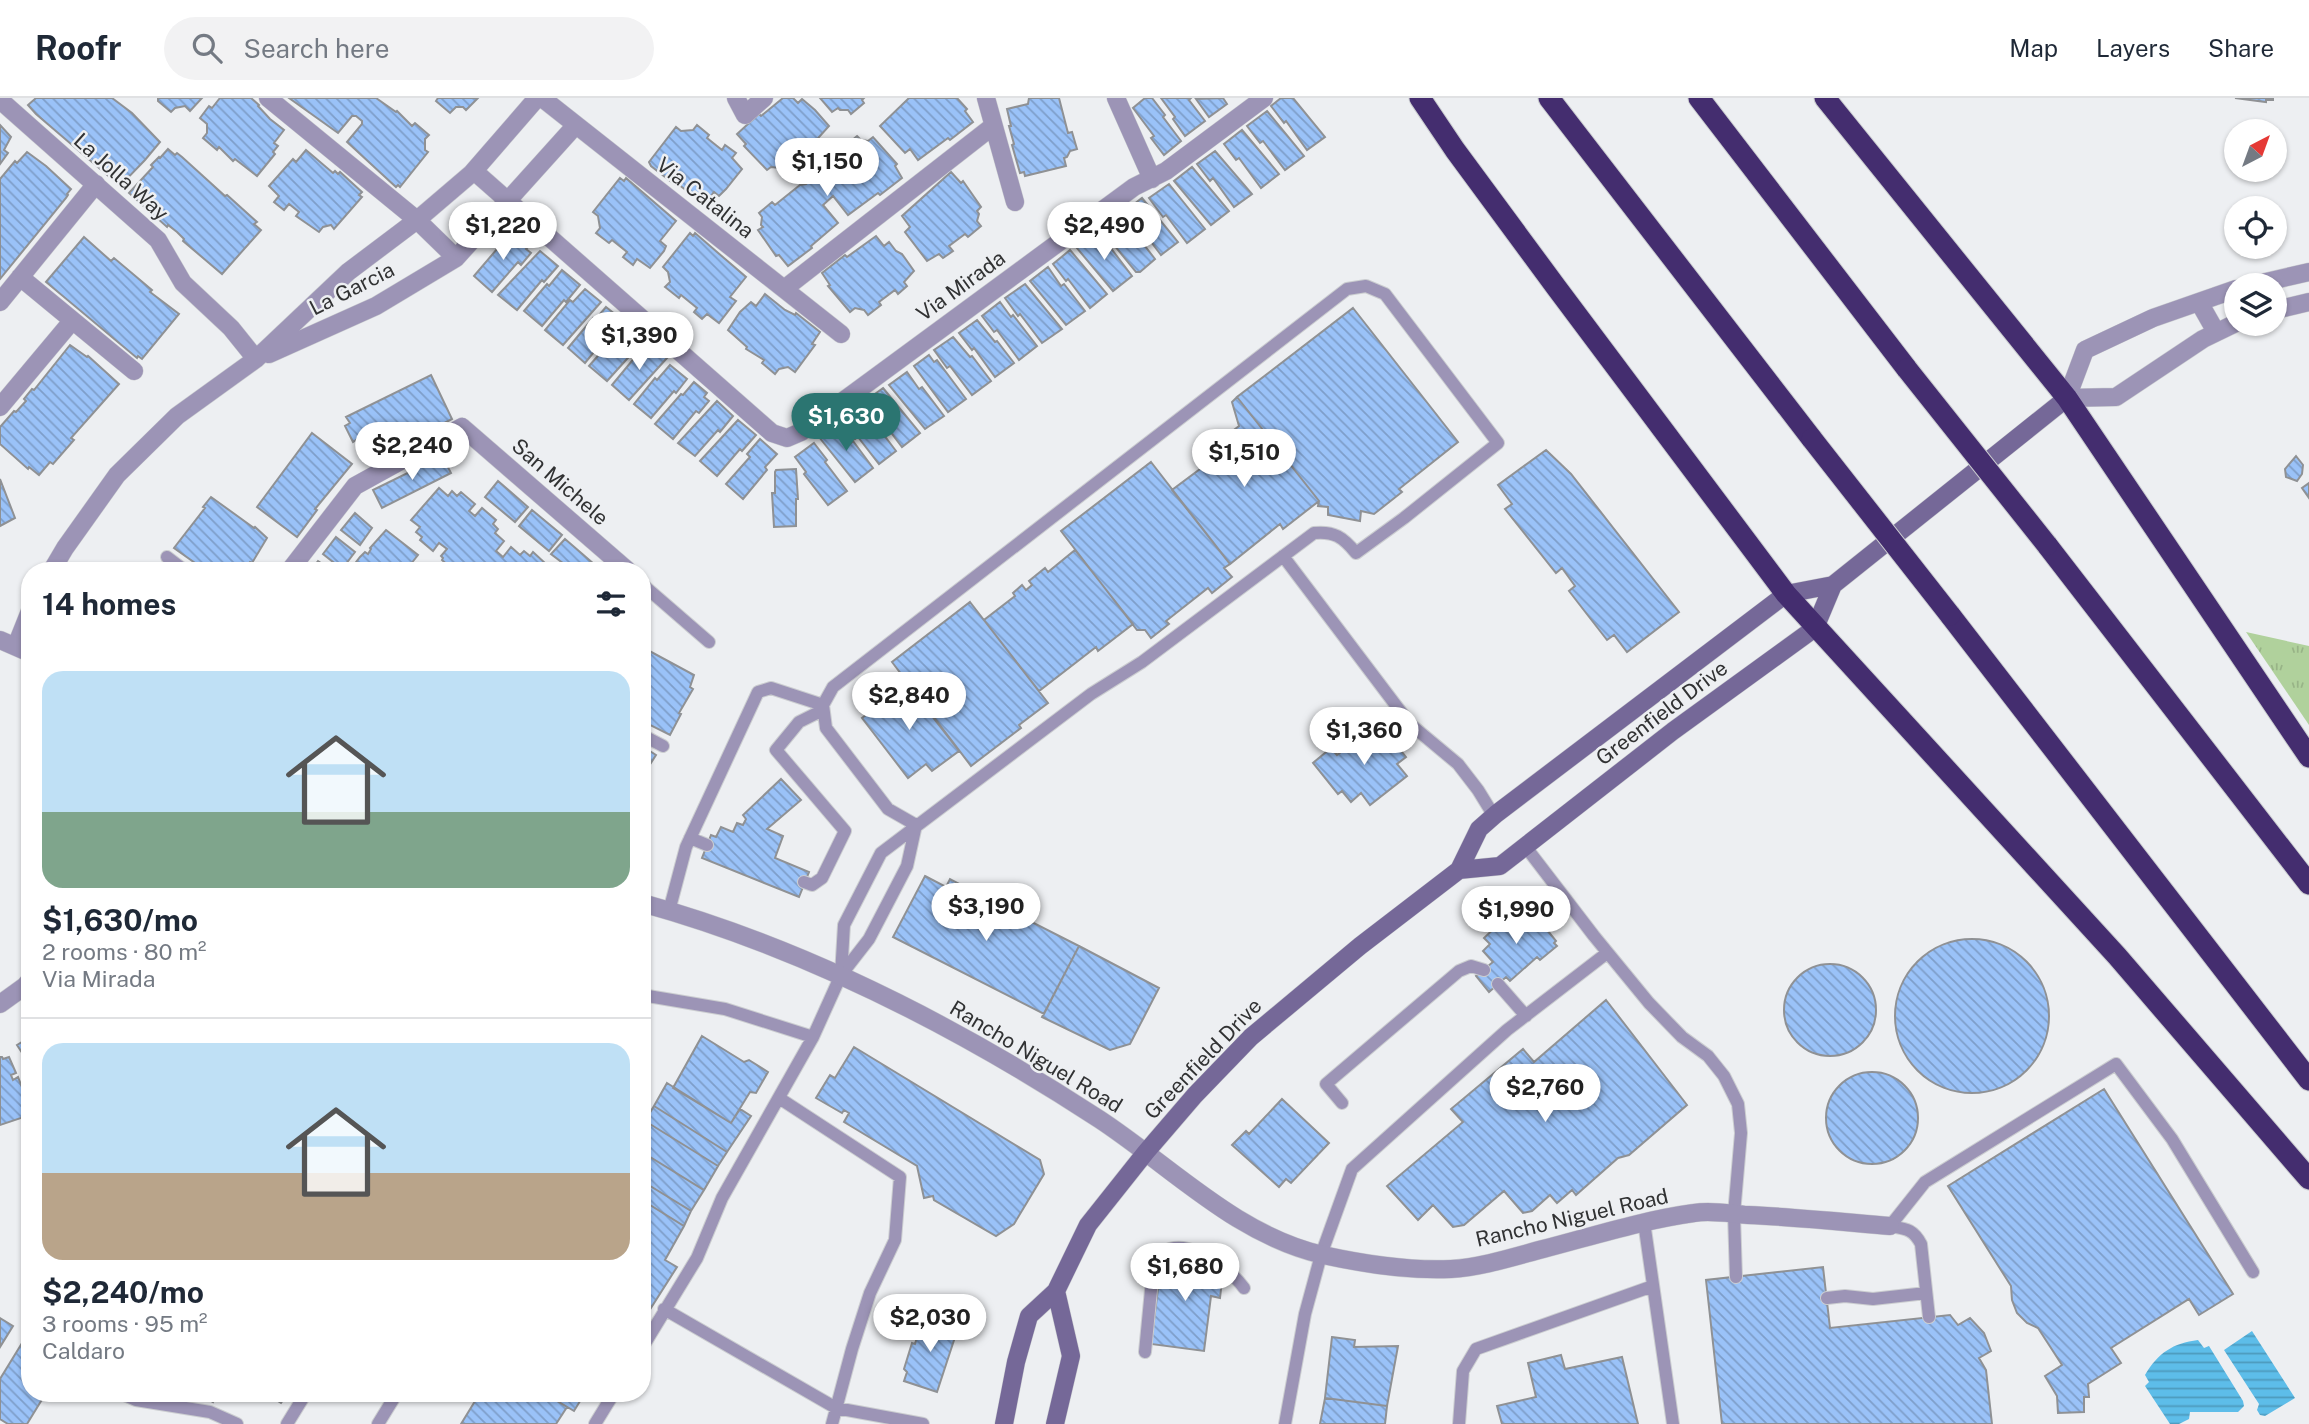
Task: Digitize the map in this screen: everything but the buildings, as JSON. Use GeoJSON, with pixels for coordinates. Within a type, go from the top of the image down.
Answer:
{"type":"FeatureCollection","features":[{"type":"Feature","properties":{"kind":"highway"},"geometry":{"type":"LineString","coordinates":[[1420,98],[1540,266],[1786,594],[2118,956],[2309,1179]]}},
{"type":"Feature","properties":{"kind":"highway"},"geometry":{"type":"LineString","coordinates":[[1549,98],[2309,1080]]}},
{"type":"Feature","properties":{"kind":"highway"},"geometry":{"type":"LineString","coordinates":[[1699,98],[2309,884]]}},
{"type":"Feature","properties":{"kind":"highway"},"geometry":{"type":"LineString","coordinates":[[1825,98],[2067,398],[2309,757]]}},
{"type":"Feature","properties":{"kind":"main road","name":"Greenfield Drive"},"geometry":{"type":"LineString","coordinates":[[1004,1424],[1016,1362],[1029,1316],[1056,1291],[1088,1225],[1146,1152],[1195,1095],[1251,1037],[1331,970],[1459,870],[1479,829],[1494,816],[1786,594],[1833,585],[2067,398]]}},
{"type":"Feature","properties":{"kind":"main road","name":"Greenfield Drive"},"geometry":{"type":"LineString","coordinates":[[1459,870],[1500,866],[1673,731],[1815,628],[1833,585]]}},
{"type":"Feature","properties":{"kind":"main road"},"geometry":{"type":"LineString","coordinates":[[1055,1424],[1071,1356],[1056,1291]]}},
{"type":"Feature","properties":{"kind":"street"},"geometry":{"type":"LineString","coordinates":[[268,98],[417,220],[456,258]]}},
{"type":"Feature","properties":{"kind":"street","name":"La Garcia"},"geometry":{"type":"LineString","coordinates":[[57,562],[117,475],[177,416],[256,359],[348,271],[417,220],[474,171],[539,98]]}},
{"type":"Feature","properties":{"kind":"street","name":"Via Catalina"},"geometry":{"type":"LineString","coordinates":[[539,98],[841,334]]}},
{"type":"Feature","properties":{"kind":"street"},"geometry":{"type":"LineString","coordinates":[[736,98],[745,115],[764,98]]}},
{"type":"Feature","properties":{"kind":"street"},"geometry":{"type":"LineString","coordinates":[[986,98],[1015,202]]}},
{"type":"Feature","properties":{"kind":"street"},"geometry":{"type":"LineString","coordinates":[[1116,98],[1152,179]]}},
{"type":"Feature","properties":{"kind":"street","name":"Via Mirada"},"geometry":{"type":"LineString","coordinates":[[508,202],[772,433],[787,438],[801,432],[1134,187],[1166,171],[1264,98]]}},
{"type":"Feature","properties":{"kind":"street","name":"La Jolla Way"},"geometry":{"type":"LineString","coordinates":[[0,100],[158,240],[183,283],[231,328],[256,359]]}},
{"type":"Feature","properties":{"kind":"street","name":"La Garcia"},"geometry":{"type":"LineString","coordinates":[[256,359],[376,306],[456,258],[575,126]]}},
{"type":"Feature","properties":{"kind":"street"},"geometry":{"type":"LineString","coordinates":[[784,289],[993,126]]}},
{"type":"Feature","properties":{"kind":"street"},"geometry":{"type":"LineString","coordinates":[[474,171],[508,202]]}},
{"type":"Feature","properties":{"kind":"street"},"geometry":{"type":"LineString","coordinates":[[0,302],[96,184]]}},
{"type":"Feature","properties":{"kind":"street"},"geometry":{"type":"LineString","coordinates":[[2287,277],[2309,272]]}},
{"type":"Feature","properties":{"kind":"street"},"geometry":{"type":"LineString","coordinates":[[20,277],[134,371]]}},
{"type":"Feature","properties":{"kind":"street"},"geometry":{"type":"LineString","coordinates":[[2224,293],[2153,318],[2085,350],[2067,398],[2116,397],[2224,328]]}},
{"type":"Feature","properties":{"kind":"street"},"geometry":{"type":"LineString","coordinates":[[2199,302],[2216,332]]}},
{"type":"Feature","properties":{"kind":"street"},"geometry":{"type":"LineString","coordinates":[[2287,307],[2309,302]]}},
{"type":"Feature","properties":{"kind":"street"},"geometry":{"type":"LineString","coordinates":[[0,407],[72,321]]}},
{"type":"Feature","properties":{"kind":"street","name":"San Michele"},"geometry":{"type":"LineString","coordinates":[[296,562],[355,486],[462,427],[618,562]]}},
{"type":"Feature","properties":{"kind":"street","name":"Rancho Niguel Road"},"geometry":{"type":"LineString","coordinates":[[651,906],[735,932],[841,975],[925,1017],[1003,1059],[1101,1121],[1241,1223],[1284,1243],[1321,1255],[1392,1267],[1451,1269],[1506,1260],[1644,1222],[1699,1212],[1890,1226]]}},
{"type":"Feature","properties":{"kind":"street"},"geometry":{"type":"LineString","coordinates":[[0,1004],[21,989]]}},
{"type":"Feature","properties":{"kind":"lane"},"geometry":{"type":"LineString","coordinates":[[804,882],[812,886],[822,878],[845,831],[776,750],[799,722],[823,707],[834,687],[1347,289],[1366,286],[1385,293],[1498,443],[1356,553],[1345,539],[1330,531],[1314,533],[1188,629],[1091,694],[881,853],[844,925],[841,975]]}},
{"type":"Feature","properties":{"kind":"lane"},"geometry":{"type":"LineString","coordinates":[[1283,556],[1410,724],[1458,764],[1478,789],[1494,816]]}},
{"type":"Feature","properties":{"kind":"lane"},"geometry":{"type":"LineString","coordinates":[[167,557],[174,562]]}},
{"type":"Feature","properties":{"kind":"lane"},"geometry":{"type":"LineString","coordinates":[[651,592],[709,642]]}},
{"type":"Feature","properties":{"kind":"lane"},"geometry":{"type":"LineString","coordinates":[[669,911],[690,838],[758,692],[771,688],[823,707]]}},
{"type":"Feature","properties":{"kind":"lane"},"geometry":{"type":"LineString","coordinates":[[823,707],[825,728],[888,809],[916,825]]}},
{"type":"Feature","properties":{"kind":"lane"},"geometry":{"type":"LineString","coordinates":[[651,739],[663,746]]}},
{"type":"Feature","properties":{"kind":"lane"},"geometry":{"type":"LineString","coordinates":[[651,1332],[697,1258],[722,1198],[813,1037],[841,975],[869,939],[906,866],[916,825]]}},
{"type":"Feature","properties":{"kind":"lane"},"geometry":{"type":"LineString","coordinates":[[690,838],[707,845]]}},
{"type":"Feature","properties":{"kind":"lane"},"geometry":{"type":"LineString","coordinates":[[1525,846],[1649,1003],[1682,1037],[1708,1056],[1724,1076],[1738,1104],[1741,1133],[1734,1214],[1736,1277]]}},
{"type":"Feature","properties":{"kind":"lane"},"geometry":{"type":"LineString","coordinates":[[1285,1424],[1305,1314],[1321,1255],[1352,1169],[1526,1016],[1607,953]]}},
{"type":"Feature","properties":{"kind":"lane"},"geometry":{"type":"LineString","coordinates":[[1342,1103],[1326,1084],[1459,971],[1471,966],[1484,970]]}},
{"type":"Feature","properties":{"kind":"lane"},"geometry":{"type":"LineString","coordinates":[[1499,984],[1526,1016]]}},
{"type":"Feature","properties":{"kind":"lane"},"geometry":{"type":"LineString","coordinates":[[651,997],[724,1009],[813,1037]]}},
{"type":"Feature","properties":{"kind":"lane"},"geometry":{"type":"LineString","coordinates":[[1890,1226],[1925,1182],[2116,1064],[2172,1139],[2253,1272]]}},
{"type":"Feature","properties":{"kind":"lane"},"geometry":{"type":"LineString","coordinates":[[779,1098],[900,1177],[895,1240],[870,1293],[832,1424]]}},
{"type":"Feature","properties":{"kind":"lane"},"geometry":{"type":"LineString","coordinates":[[1644,1222],[1673,1424]]}},
{"type":"Feature","properties":{"kind":"lane"},"geometry":{"type":"LineString","coordinates":[[1890,1226],[1905,1228],[1916,1234],[1921,1244],[1929,1317]]}},
{"type":"Feature","properties":{"kind":"lane"},"geometry":{"type":"LineString","coordinates":[[1145,1352],[1153,1269],[1156,1260],[1167,1249],[1176,1247],[1207,1257],[1224,1267],[1244,1288]]}},
{"type":"Feature","properties":{"kind":"lane"},"geometry":{"type":"LineString","coordinates":[[1459,1424],[1463,1371],[1476,1349],[1653,1286]]}},
{"type":"Feature","properties":{"kind":"lane"},"geometry":{"type":"LineString","coordinates":[[1827,1298],[1845,1296],[1874,1299],[1926,1293]]}},
{"type":"Feature","properties":{"kind":"lane"},"geometry":{"type":"LineString","coordinates":[[664,1309],[836,1408],[923,1424]]}},
{"type":"Feature","properties":{"kind":"lane"},"geometry":{"type":"LineString","coordinates":[[148,1402],[210,1412],[237,1424]]}},
{"type":"Feature","properties":{"kind":"lane"},"geometry":{"type":"LineString","coordinates":[[287,1424],[300,1402]]}},
{"type":"Feature","properties":{"kind":"lane"},"geometry":{"type":"LineString","coordinates":[[378,1424],[391,1402]]}},
{"type":"Feature","properties":{"kind":"lane"},"geometry":{"type":"LineString","coordinates":[[595,1424],[608,1402]]}},
{"type":"Feature","properties":{"kind":"green space"},"geometry":{"type":"Polygon","coordinates":[[[2246,632],[2309,646],[2309,725],[2246,632]]]}},
{"type":"Feature","properties":{"kind":"water"},"geometry":{"type":"Polygon","coordinates":[[[2252,1331],[2295,1398],[2265,1416],[2260,1415],[2257,1410],[2259,1404],[2224,1350],[2252,1331]]]}},
{"type":"Feature","properties":{"kind":"water"},"geometry":{"type":"Polygon","coordinates":[[[2198,1340],[2204,1348],[2209,1346],[2244,1406],[2238,1412],[2190,1412],[2189,1419],[2179,1424],[2170,1424],[2145,1386],[2149,1382],[2145,1375],[2167,1350],[2198,1340]]]}}]}
